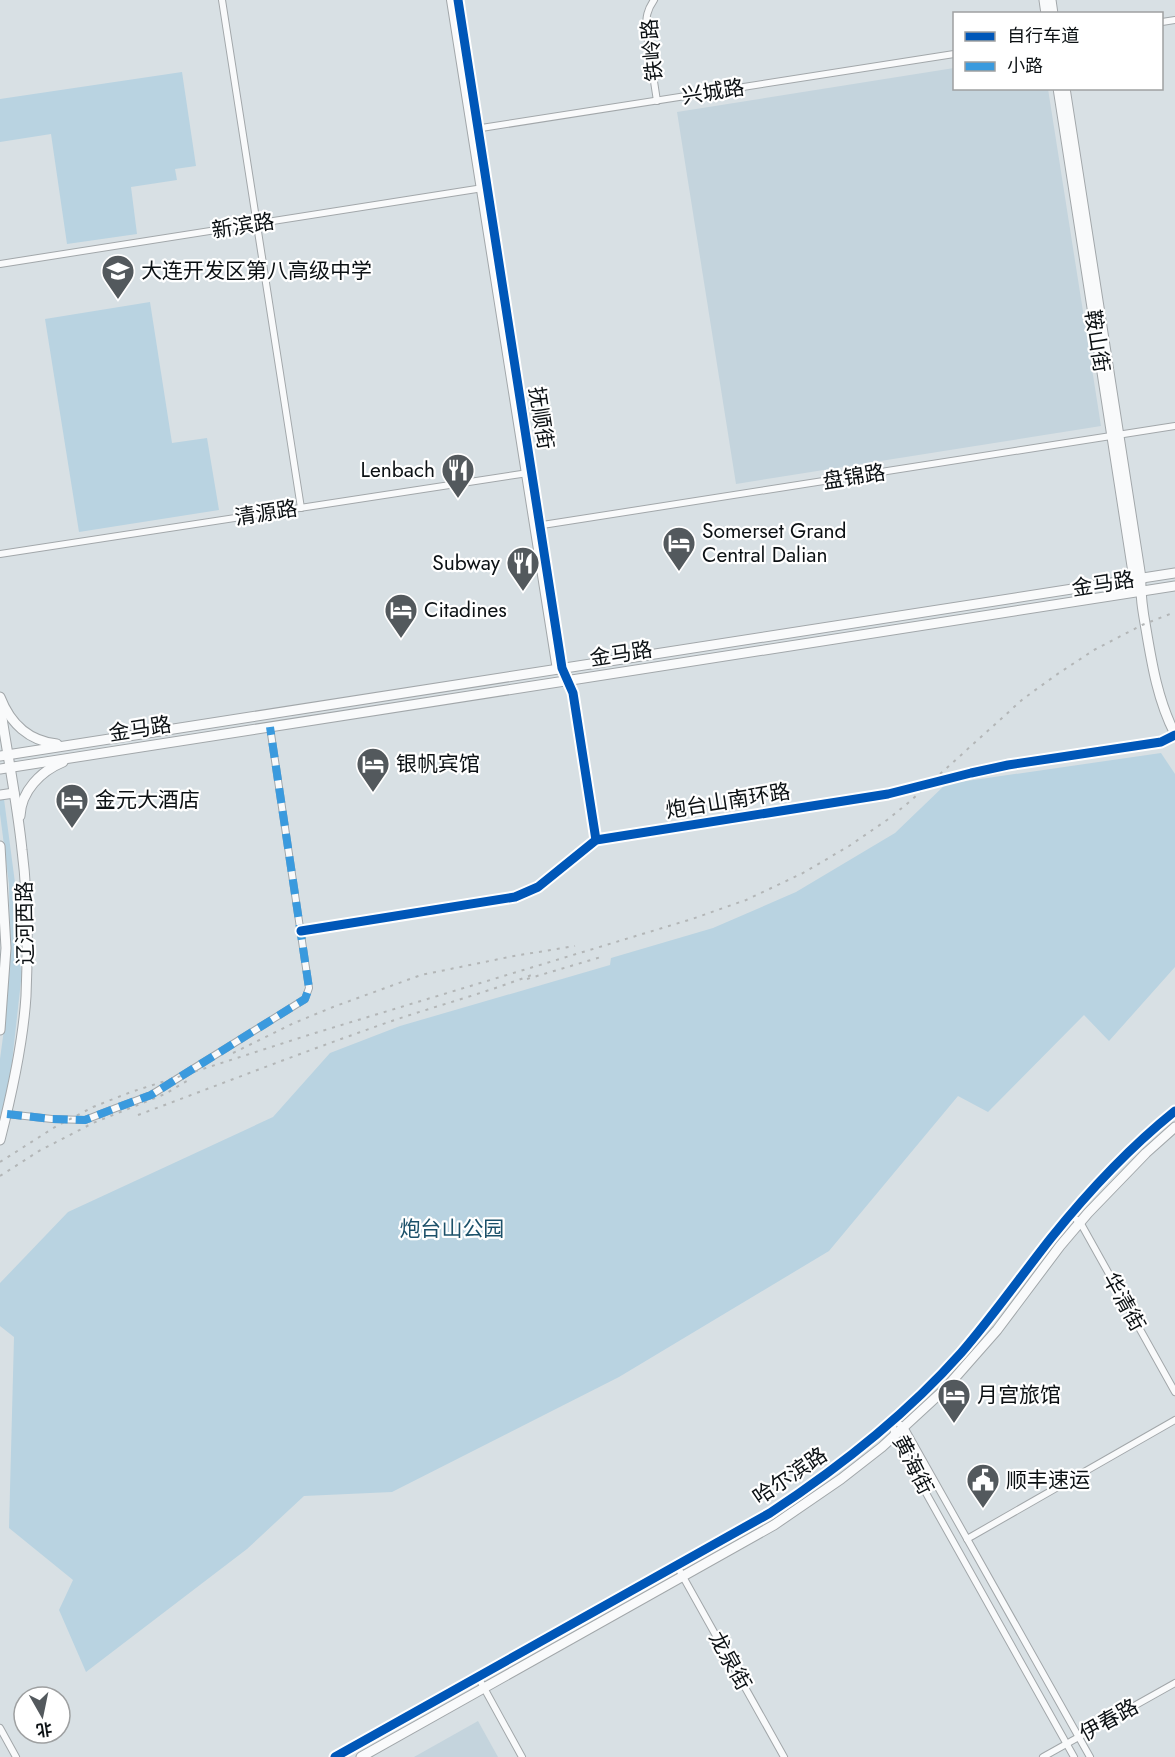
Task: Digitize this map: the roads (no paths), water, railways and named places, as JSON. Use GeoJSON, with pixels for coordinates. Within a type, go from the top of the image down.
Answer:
{"type":"FeatureCollection","features":[{"type":"Feature","properties":{"kind":"street"},"geometry":{"type":"LineString","coordinates":[[222,0],[301,508]]}},
{"type":"Feature","properties":{"kind":"street","name":"抚顺街"},"geometry":{"type":"LineString","coordinates":[[450,0],[474,129]]}},
{"type":"Feature","properties":{"kind":"street","name":"抚顺街"},"geometry":{"type":"LineString","coordinates":[[458,0],[474,129],[558,669],[573,693],[596,840]]}},
{"type":"Feature","properties":{"kind":"street","name":"铁岭路"},"geometry":{"type":"LineString","coordinates":[[654,0],[648,7],[646,29],[657,101]]}},
{"type":"Feature","properties":{"kind":"street","name":"兴城路"},"geometry":{"type":"LineString","coordinates":[[474,129],[953,54]]}},
{"type":"Feature","properties":{"kind":"street","name":"鞍山街"},"geometry":{"type":"LineString","coordinates":[[1058,90],[1157,687],[1175,735]]}},
{"type":"Feature","properties":{"kind":"street","name":"鞍山街"},"geometry":{"type":"LineString","coordinates":[[1065,90],[1115,436]]}},
{"type":"Feature","properties":{"kind":"street","name":"新滨路"},"geometry":{"type":"LineString","coordinates":[[0,264],[483,188]]}},
{"type":"Feature","properties":{"kind":"street","name":"盘锦路"},"geometry":{"type":"LineString","coordinates":[[536,526],[1175,426]]}},
{"type":"Feature","properties":{"kind":"street","name":"清源路"},"geometry":{"type":"LineString","coordinates":[[0,555],[528,473]]}},
{"type":"Feature","properties":{"kind":"street","name":"金马路"},"geometry":{"type":"LineString","coordinates":[[4,755],[1175,573]]}},
{"type":"Feature","properties":{"kind":"street","name":"金马路"},"geometry":{"type":"LineString","coordinates":[[5,768],[1175,586]]}},
{"type":"Feature","properties":{"kind":"street"},"geometry":{"type":"LineString","coordinates":[[0,697],[11,719],[23,731],[36,739],[72,744]]}},
{"type":"Feature","properties":{"kind":"street","name":"辽河西路"},"geometry":{"type":"LineString","coordinates":[[0,705],[5,768],[14,793],[25,884],[26,997],[15,1072],[0,1140]]}},
{"type":"Feature","properties":{"kind":"street"},"geometry":{"type":"LineString","coordinates":[[6,1114],[85,1120],[151,1095],[305,999],[309,988],[270,727]]}},
{"type":"Feature","properties":{"kind":"street","name":"炮台山南环路"},"geometry":{"type":"LineString","coordinates":[[596,840],[888,794],[1008,765],[1161,742],[1175,735]]}},
{"type":"Feature","properties":{"kind":"street"},"geometry":{"type":"LineString","coordinates":[[19,827],[20,811],[31,785],[42,774],[74,757]]}},
{"type":"Feature","properties":{"kind":"street"},"geometry":{"type":"LineString","coordinates":[[0,795],[14,793]]}},
{"type":"Feature","properties":{"kind":"street"},"geometry":{"type":"LineString","coordinates":[[301,931],[515,897],[538,887],[596,840]]}},
{"type":"Feature","properties":{"kind":"street","name":"辽河西路"},"geometry":{"type":"LineString","coordinates":[[0,850],[6,948],[0,1030]]}},
{"type":"Feature","properties":{"kind":"street","name":"哈尔滨路"},"geometry":{"type":"LineString","coordinates":[[334,1757],[770,1513],[843,1463],[936,1380],[980,1330],[1070,1215],[1135,1146],[1175,1111]]}},
{"type":"Feature","properties":{"kind":"street","name":"哈尔滨路"},"geometry":{"type":"LineString","coordinates":[[361,1757],[774,1525],[857,1467],[945,1389],[997,1330],[1080,1222],[1116,1183],[1175,1127]]}},
{"type":"Feature","properties":{"kind":"street","name":"华清街"},"geometry":{"type":"LineString","coordinates":[[1070,1215],[1080,1222],[1175,1392]]}},
{"type":"Feature","properties":{"kind":"street","name":"黄海街"},"geometry":{"type":"LineString","coordinates":[[893,1420],[904,1427],[1090,1757]]}},
{"type":"Feature","properties":{"kind":"street","name":"黄海街"},"geometry":{"type":"LineString","coordinates":[[893,1420],[894,1436],[1074,1757]]}},
{"type":"Feature","properties":{"kind":"street"},"geometry":{"type":"LineString","coordinates":[[967,1539],[1175,1420]]}},
{"type":"Feature","properties":{"kind":"street","name":"龙泉街"},"geometry":{"type":"LineString","coordinates":[[677,1566],[784,1757]]}},
{"type":"Feature","properties":{"kind":"street"},"geometry":{"type":"LineString","coordinates":[[478,1677],[522,1757]]}},
{"type":"Feature","properties":{"kind":"street","name":"伊春路"},"geometry":{"type":"LineString","coordinates":[[1043,1757],[1175,1683]]}},
{"type":"Feature","properties":{"kind":"street"},"geometry":{"type":"LineString","coordinates":[[0,1728],[16,1757]]}},
{"type":"Feature","properties":{"kind":"railway"},"geometry":{"type":"LineString","coordinates":[[0,1162],[55,1127],[93,1107],[131,1092],[315,1033],[692,919],[746,900],[803,873],[887,820],[1023,699],[1056,675],[1094,650],[1142,625],[1175,612]]}},
{"type":"Feature","properties":{"kind":"railway"},"geometry":{"type":"LineString","coordinates":[[233,1053],[294,1023],[421,975],[575,946]]}},
{"type":"Feature","properties":{"kind":"railway"},"geometry":{"type":"LineString","coordinates":[[527,979],[601,957]]}},
{"type":"Feature","properties":{"kind":"railway"},"geometry":{"type":"LineString","coordinates":[[138,1115],[355,1034],[534,974]]}},
{"type":"Feature","properties":{"kind":"railway"},"geometry":{"type":"LineString","coordinates":[[0,1176],[39,1151],[93,1123],[165,1094],[190,1079]]}},
{"type":"Feature","properties":{"kind":"place","name":"大连开发区第八高级中学"},"geometry":{"type":"Point","coordinates":[118,300]}},
{"type":"Feature","properties":{"kind":"place","name":"Lenbach"},"geometry":{"type":"Point","coordinates":[458,499]}},
{"type":"Feature","properties":{"kind":"place","name":"Somerset Grand Central Dalian"},"geometry":{"type":"Point","coordinates":[679,572]}},
{"type":"Feature","properties":{"kind":"place","name":"Subway"},"geometry":{"type":"Point","coordinates":[523,592]}},
{"type":"Feature","properties":{"kind":"place","name":"Citadines"},"geometry":{"type":"Point","coordinates":[401,639]}},
{"type":"Feature","properties":{"kind":"place","name":"银帆宾馆"},"geometry":{"type":"Point","coordinates":[373,793]}},
{"type":"Feature","properties":{"kind":"place","name":"金元大酒店"},"geometry":{"type":"Point","coordinates":[72,829]}},
{"type":"Feature","properties":{"kind":"place","name":"月宫旅馆"},"geometry":{"type":"Point","coordinates":[954,1424]}},
{"type":"Feature","properties":{"kind":"place","name":"顺丰速运"},"geometry":{"type":"Point","coordinates":[983,1509]}},
{"type":"Feature","properties":{"kind":"park label","name":"炮台山公园"},"geometry":{"type":"Point","coordinates":[452,1229]}}]}
